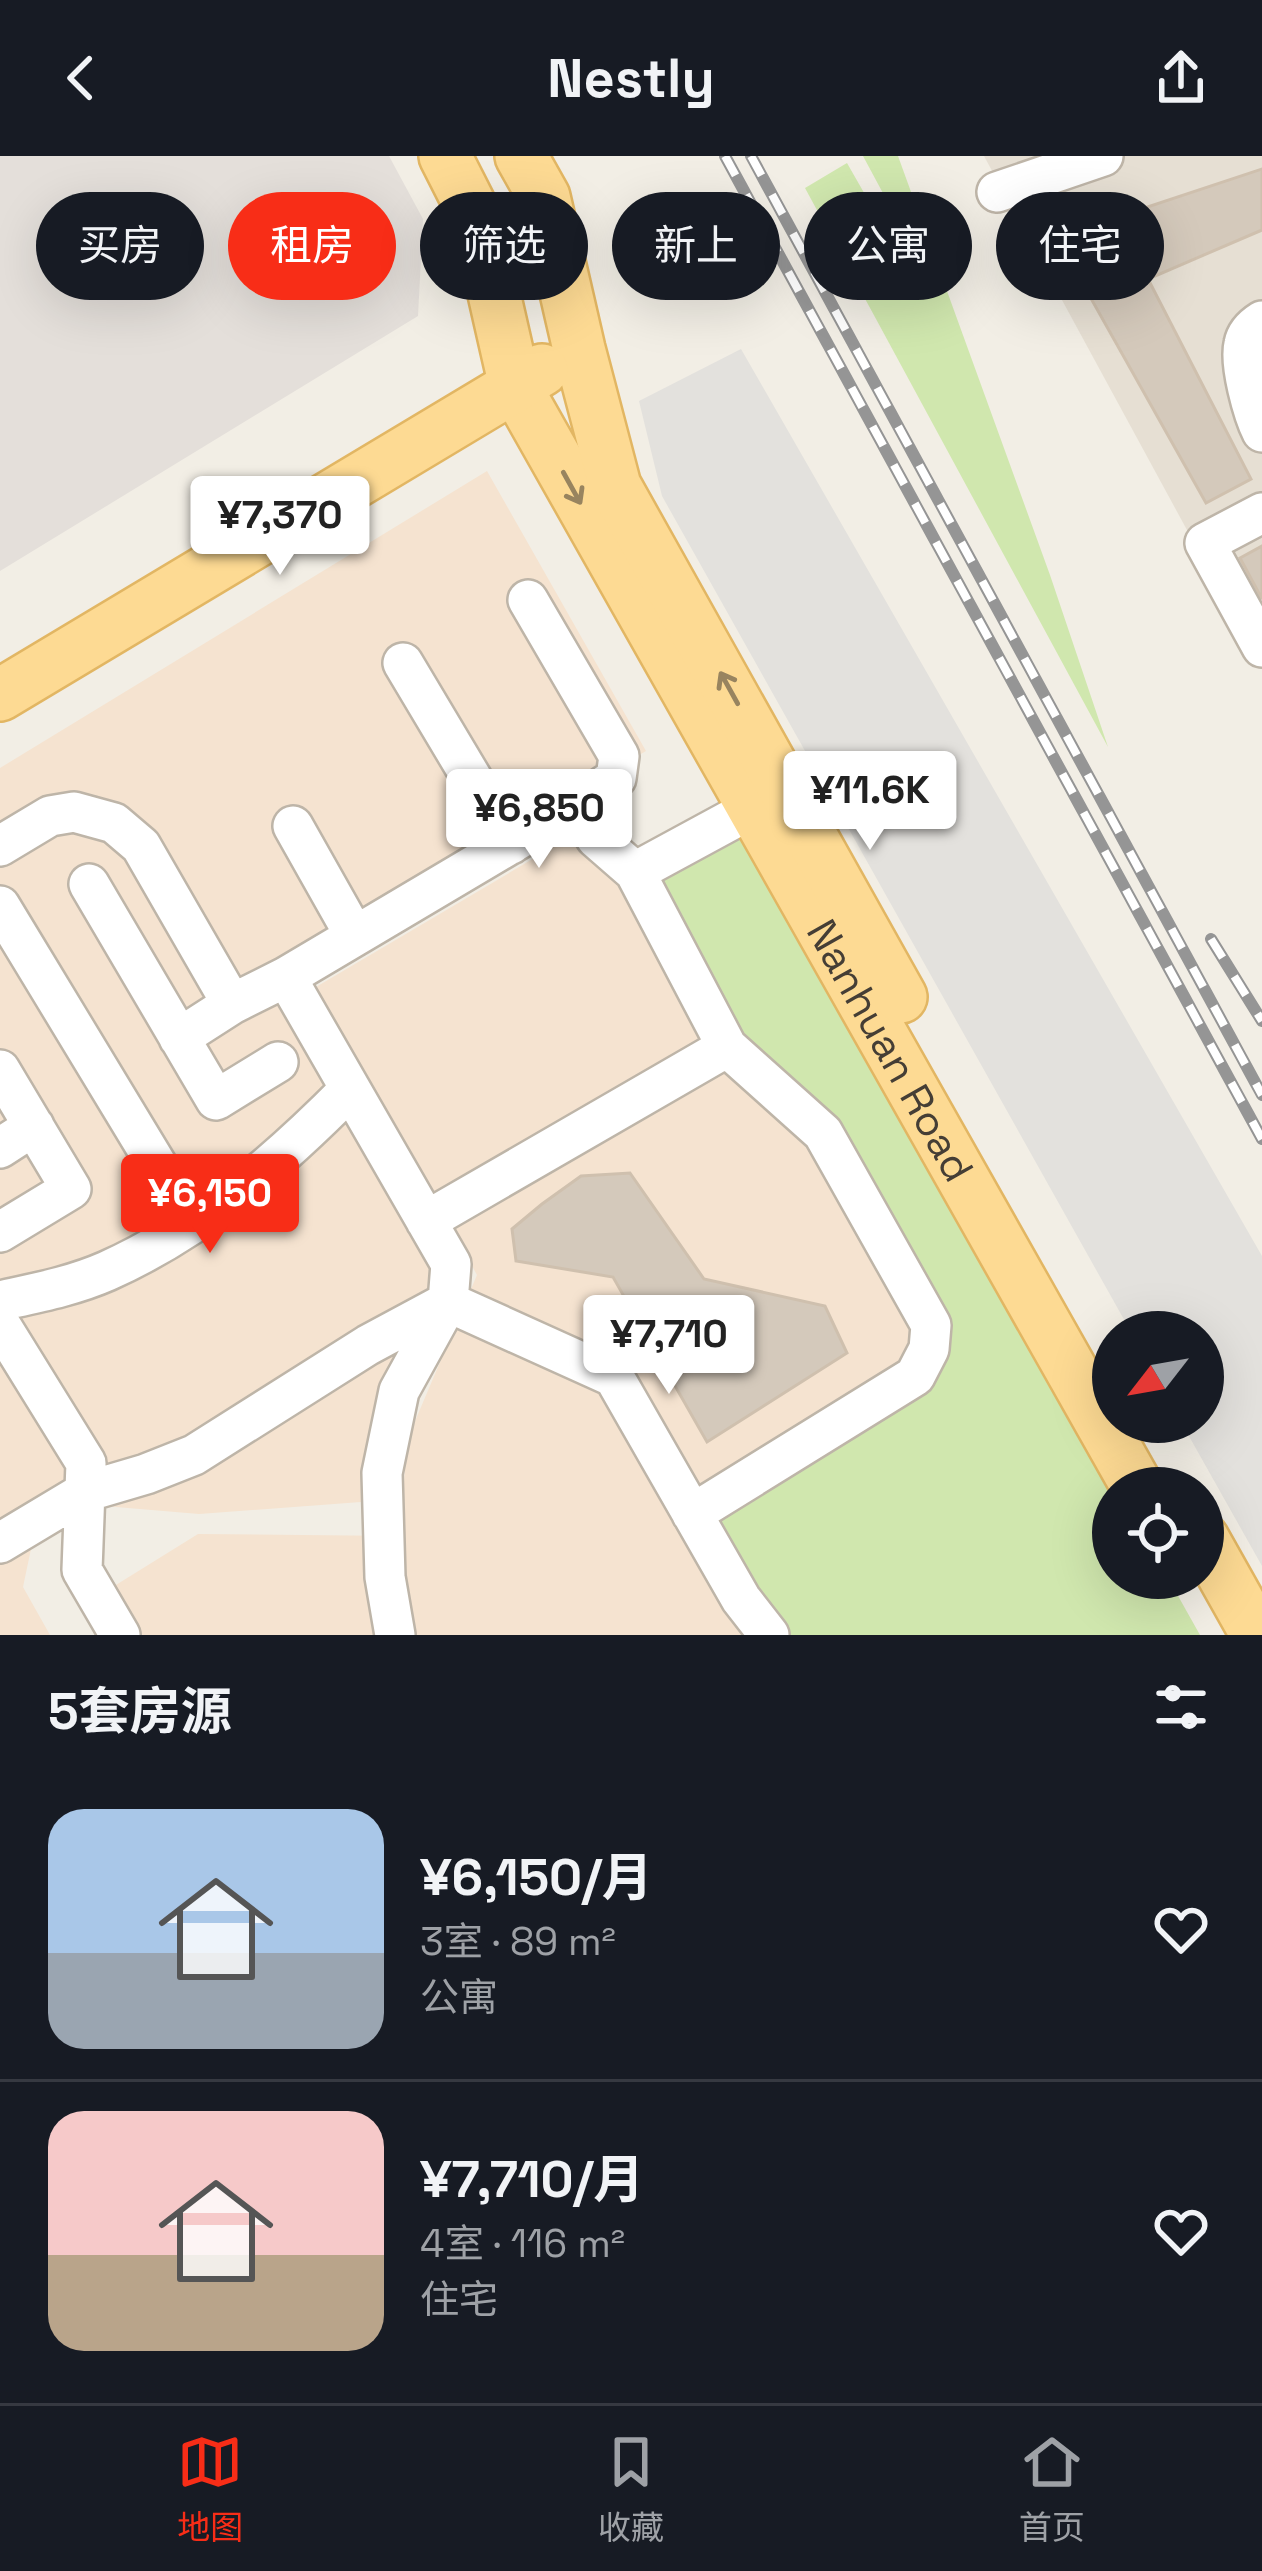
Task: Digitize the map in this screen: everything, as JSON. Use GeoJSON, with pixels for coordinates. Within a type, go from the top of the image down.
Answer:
{"type":"FeatureCollection","features":[{"type":"Feature","properties":{"kind":"main road","name":"Nanhuan Road"},"geometry":{"type":"LineString","coordinates":[[445,156],[477,219],[515,386],[1126,1467]]}},
{"type":"Feature","properties":{"kind":"main road","name":"Nanhuan Road"},"geometry":{"type":"LineString","coordinates":[[521,156],[544,197],[616,486],[1092,1339]]}},
{"type":"Feature","properties":{"kind":"main road"},"geometry":{"type":"LineString","coordinates":[[0,695],[579,349]]}},
{"type":"Feature","properties":{"kind":"main road"},"geometry":{"type":"LineString","coordinates":[[1224,1576],[1257,1635]]}},
{"type":"Feature","properties":{"kind":"main road"},"geometry":{"type":"LineString","coordinates":[[1200,1599],[1221,1635]]}},
{"type":"Feature","properties":{"kind":"street"},"geometry":{"type":"LineString","coordinates":[[998,192],[1103,156]]}},
{"type":"Feature","properties":{"kind":"street"},"geometry":{"type":"LineString","coordinates":[[1262,321],[1243,345],[1250,408],[1262,432]]}},
{"type":"Feature","properties":{"kind":"street"},"geometry":{"type":"LineString","coordinates":[[1262,513],[1205,543],[1262,647]]}},
{"type":"Feature","properties":{"kind":"street"},"geometry":{"type":"LineString","coordinates":[[179,1038],[577,806],[616,778],[619,755],[528,600]]}},
{"type":"Feature","properties":{"kind":"street"},"geometry":{"type":"LineString","coordinates":[[403,663],[511,844]]}},
{"type":"Feature","properties":{"kind":"street"},"geometry":{"type":"LineString","coordinates":[[577,806],[596,838],[635,872],[727,1047],[823,1133],[931,1325],[929,1349],[915,1376],[692,1514]]}},
{"type":"Feature","properties":{"kind":"street"},"geometry":{"type":"LineString","coordinates":[[635,872],[753,808]]}},
{"type":"Feature","properties":{"kind":"street"},"geometry":{"type":"LineString","coordinates":[[0,846],[50,816],[74,812],[114,823],[141,846],[232,1004]]}},
{"type":"Feature","properties":{"kind":"street"},"geometry":{"type":"LineString","coordinates":[[293,826],[355,936]]}},
{"type":"Feature","properties":{"kind":"street"},"geometry":{"type":"LineString","coordinates":[[89,884],[216,1100],[278,1062]]}},
{"type":"Feature","properties":{"kind":"street"},"geometry":{"type":"LineString","coordinates":[[0,906],[192,1223]]}},
{"type":"Feature","properties":{"kind":"street"},"geometry":{"type":"LineString","coordinates":[[286,977],[452,1264],[448,1302],[399,1391],[382,1473],[385,1577],[395,1635]]}},
{"type":"Feature","properties":{"kind":"street"},"geometry":{"type":"LineString","coordinates":[[426,1221],[727,1047]]}},
{"type":"Feature","properties":{"kind":"street"},"geometry":{"type":"LineString","coordinates":[[0,1070],[71,1189],[0,1232]]}},
{"type":"Feature","properties":{"kind":"street"},"geometry":{"type":"LineString","coordinates":[[0,1301],[104,1272],[161,1243],[293,1147],[350,1089]]}},
{"type":"Feature","properties":{"kind":"street"},"geometry":{"type":"LineString","coordinates":[[0,1148],[34,1126]]}},
{"type":"Feature","properties":{"kind":"street"},"geometry":{"type":"LineString","coordinates":[[448,1302],[614,1377],[741,1599],[750,1629]]}},
{"type":"Feature","properties":{"kind":"street"},"geometry":{"type":"LineString","coordinates":[[0,1543],[85,1492],[194,1455],[368,1345],[448,1302]]}},
{"type":"Feature","properties":{"kind":"street"},"geometry":{"type":"LineString","coordinates":[[0,1324],[86,1462],[82,1570],[120,1635]]}},
{"type":"Feature","properties":{"kind":"shaded area"},"geometry":{"type":"Polygon","coordinates":[[[0,156],[389,156],[420,213],[418,316],[0,571],[0,156]]]}},
{"type":"Feature","properties":{"kind":"shaded area"},"geometry":{"type":"Polygon","coordinates":[[[984,156],[1262,156],[1262,668],[1062,300],[1164,300],[1164,192],[1003,192],[984,156]]]}},
{"type":"Feature","properties":{"kind":"shaded area"},"geometry":{"type":"Polygon","coordinates":[[[741,349],[1262,1256],[1262,1566],[1224,1498],[1224,1467],[1206,1467],[1193,1443],[1224,1443],[1224,1311],[1119,1311],[662,496],[639,401],[741,349]]]}},
{"type":"Feature","properties":{"kind":"shaded area"},"geometry":{"type":"Polygon","coordinates":[[[487,471],[646,751],[269,975],[437,1278],[385,1393],[361,1502],[199,1514],[104,1506],[36,1525],[23,1587],[50,1635],[0,1635],[0,768],[487,471]]]}},
{"type":"Feature","properties":{"kind":"shaded area"},"geometry":{"type":"Polygon","coordinates":[[[575,834],[634,896],[809,1141],[917,1342],[896,1376],[665,1508],[752,1635],[128,1635],[103,1593],[198,1534],[400,1536],[407,1440],[477,1275],[316,987],[575,834]]]}},
{"type":"Feature","properties":{"kind":"green space"},"geometry":{"type":"Polygon","coordinates":[[[863,156],[898,156],[911,192],[882,192],[863,156]]]}},
{"type":"Feature","properties":{"kind":"green space"},"geometry":{"type":"Polygon","coordinates":[[[847,163],[864,192],[807,192],[805,188],[847,163]]]}},
{"type":"Feature","properties":{"kind":"green space"},"geometry":{"type":"Polygon","coordinates":[[[866,300],[950,300],[1108,747],[866,300]]]}},
{"type":"Feature","properties":{"kind":"green space"},"geometry":{"type":"Polygon","coordinates":[[[740,832],[1101,1467],[1092,1467],[1092,1599],[1180,1599],[1200,1635],[790,1635],[718,1540],[723,1504],[943,1332],[745,1047],[658,897],[663,863],[740,832]]]}},
{"type":"Feature","properties":{"kind":"building"},"geometry":{"type":"Polygon","coordinates":[[[1262,169],[1262,230],[1164,272],[1164,201],[1262,169]]]}},
{"type":"Feature","properties":{"kind":"building"},"geometry":{"type":"Polygon","coordinates":[[[1092,300],[1159,300],[1251,479],[1206,503],[1092,300]]]}},
{"type":"Feature","properties":{"kind":"building"},"geometry":{"type":"Polygon","coordinates":[[[1262,546],[1262,599],[1240,558],[1262,546]]]}},
{"type":"Feature","properties":{"kind":"building"},"geometry":{"type":"Polygon","coordinates":[[[630,1173],[704,1279],[825,1306],[847,1353],[707,1442],[613,1277],[516,1261],[512,1229],[542,1204],[581,1176],[630,1173]]]}},
{"type":"Feature","properties":{"kind":"railway"},"geometry":{"type":"LineString","coordinates":[[725,156],[1262,1139]]}},
{"type":"Feature","properties":{"kind":"railway"},"geometry":{"type":"LineString","coordinates":[[751,156],[1262,1095]]}},
{"type":"Feature","properties":{"kind":"railway"},"geometry":{"type":"LineString","coordinates":[[1211,939],[1262,1021]]}}]}
